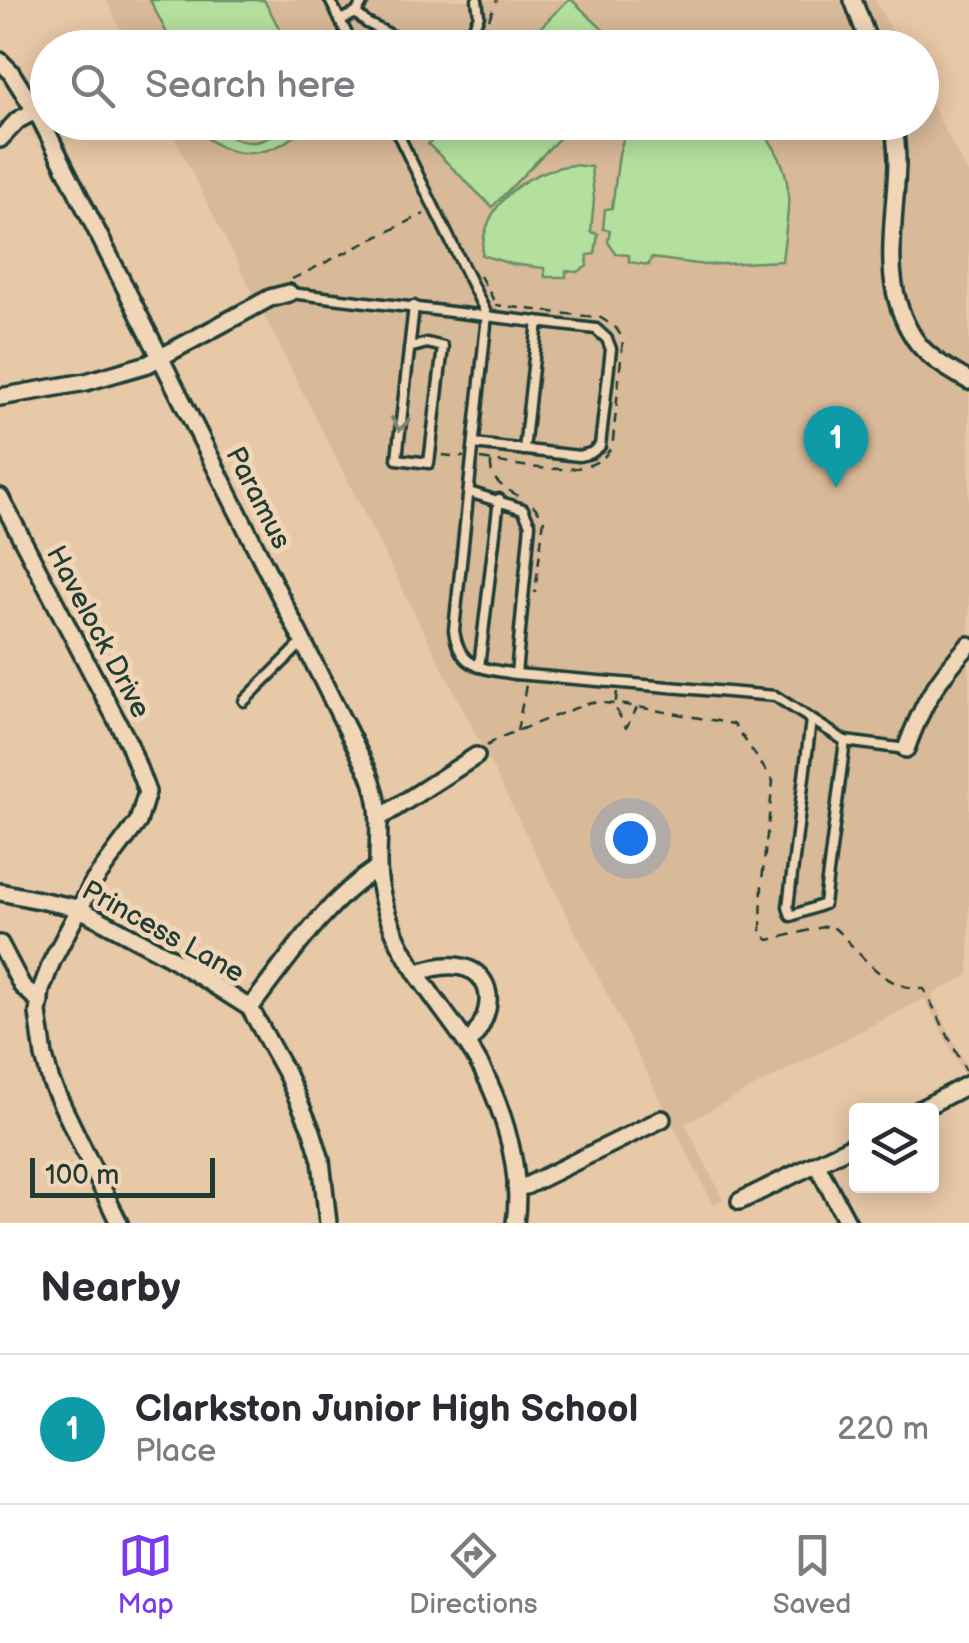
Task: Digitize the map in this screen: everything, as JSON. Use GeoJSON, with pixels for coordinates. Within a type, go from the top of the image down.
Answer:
{"type":"FeatureCollection","features":[{"type":"Feature","properties":{"kind":"street"},"geometry":{"type":"LineString","coordinates":[[853,0],[864,30]]}},
{"type":"Feature","properties":{"kind":"street","name":"Paramus"},"geometry":{"type":"LineString","coordinates":[[0,61],[30,103]]}},
{"type":"Feature","properties":{"kind":"street"},"geometry":{"type":"LineString","coordinates":[[0,139],[30,113]]}},
{"type":"Feature","properties":{"kind":"street","name":"Paramus"},"geometry":{"type":"LineString","coordinates":[[50,140],[369,773],[381,817],[378,868],[391,926],[418,974],[468,1044],[502,1117],[513,1152],[515,1223]]}},
{"type":"Feature","properties":{"kind":"street"},"geometry":{"type":"LineString","coordinates":[[895,140],[890,253],[897,298],[914,339],[944,367],[969,381]]}},
{"type":"Feature","properties":{"kind":"street"},"geometry":{"type":"LineString","coordinates":[[0,397],[86,382],[159,358],[286,288]]}},
{"type":"Feature","properties":{"kind":"street","name":"Havelock Drive"},"geometry":{"type":"LineString","coordinates":[[0,496],[129,744],[146,792],[138,822],[78,908]]}},
{"type":"Feature","properties":{"kind":"street"},"geometry":{"type":"LineString","coordinates":[[906,750],[921,708],[940,676],[969,645]]}},
{"type":"Feature","properties":{"kind":"street"},"geometry":{"type":"LineString","coordinates":[[381,817],[476,756]]}},
{"type":"Feature","properties":{"kind":"street"},"geometry":{"type":"LineString","coordinates":[[250,1008],[311,930],[354,884],[378,868]]}},
{"type":"Feature","properties":{"kind":"street","name":"Princess Lane"},"geometry":{"type":"LineString","coordinates":[[0,892],[78,908],[168,956],[250,1008],[288,1075],[312,1131],[321,1160],[328,1223]]}},
{"type":"Feature","properties":{"kind":"street"},"geometry":{"type":"LineString","coordinates":[[78,908],[52,961],[40,1002],[44,1056],[51,1082],[119,1223]]}},
{"type":"Feature","properties":{"kind":"street"},"geometry":{"type":"LineString","coordinates":[[0,944],[22,986],[40,1002]]}},
{"type":"Feature","properties":{"kind":"street"},"geometry":{"type":"LineString","coordinates":[[418,974],[434,967],[460,964],[474,970],[484,983],[486,1016],[468,1044]]}},
{"type":"Feature","properties":{"kind":"street"},"geometry":{"type":"LineString","coordinates":[[931,1103],[969,1080]]}},
{"type":"Feature","properties":{"kind":"street"},"geometry":{"type":"LineString","coordinates":[[516,1187],[526,1186],[662,1119]]}},
{"type":"Feature","properties":{"kind":"street"},"geometry":{"type":"LineString","coordinates":[[740,1201],[849,1148]]}},
{"type":"Feature","properties":{"kind":"street"},"geometry":{"type":"LineString","coordinates":[[816,1165],[848,1223]]}},
{"type":"Feature","properties":{"kind":"lane"},"geometry":{"type":"LineString","coordinates":[[330,0],[345,30]]}},
{"type":"Feature","properties":{"kind":"lane"},"geometry":{"type":"LineString","coordinates":[[340,20],[356,13],[364,0]]}},
{"type":"Feature","properties":{"kind":"lane"},"geometry":{"type":"LineString","coordinates":[[473,30],[479,16],[477,0]]}},
{"type":"Feature","properties":{"kind":"lane"},"geometry":{"type":"LineString","coordinates":[[356,13],[381,30]]}},
{"type":"Feature","properties":{"kind":"lane"},"geometry":{"type":"LineString","coordinates":[[401,140],[486,315],[454,630],[462,658],[479,668],[516,674],[774,696],[846,741],[906,750]]}},
{"type":"Feature","properties":{"kind":"lane"},"geometry":{"type":"LineString","coordinates":[[286,288],[596,328],[608,338],[600,446],[579,456],[474,444]]}},
{"type":"Feature","properties":{"kind":"lane"},"geometry":{"type":"LineString","coordinates":[[409,348],[427,343],[443,347],[429,463],[398,459],[409,348],[414,306]]}},
{"type":"Feature","properties":{"kind":"lane"},"geometry":{"type":"LineString","coordinates":[[524,450],[538,322]]}},
{"type":"Feature","properties":{"kind":"lane"},"geometry":{"type":"LineString","coordinates":[[469,492],[523,509],[530,524],[516,674]]}},
{"type":"Feature","properties":{"kind":"lane"},"geometry":{"type":"LineString","coordinates":[[479,668],[499,499]]}},
{"type":"Feature","properties":{"kind":"lane"},"geometry":{"type":"LineString","coordinates":[[244,701],[303,642]]}},
{"type":"Feature","properties":{"kind":"lane"},"geometry":{"type":"LineString","coordinates":[[811,720],[788,907],[791,916],[824,904],[846,741]]}},
{"type":"Feature","properties":{"kind":"path"},"geometry":{"type":"LineString","coordinates":[[286,288],[302,274],[435,208]]}},
{"type":"Feature","properties":{"kind":"path"},"geometry":{"type":"LineString","coordinates":[[302,274],[307,286]]}},
{"type":"Feature","properties":{"kind":"path"},"geometry":{"type":"LineString","coordinates":[[619,683],[616,704],[626,728],[638,706]]}},
{"type":"Feature","properties":{"kind":"path"},"geometry":{"type":"LineString","coordinates":[[476,756],[496,739],[582,704],[638,706],[726,721],[739,727],[773,781],[762,880],[761,934],[768,940],[779,940],[830,925],[873,969],[894,984],[924,989],[969,1080]]}},
{"type":"Feature","properties":{"kind":"shaded area"},"geometry":{"type":"Polygon","coordinates":[[[106,0],[875,0],[891,30],[121,30],[106,0]]]}},
{"type":"Feature","properties":{"kind":"shaded area"},"geometry":{"type":"Polygon","coordinates":[[[939,119],[969,175],[969,975],[931,995],[969,1071],[964,1074],[924,998],[685,1123],[723,1199],[713,1204],[176,140],[939,140],[939,119]]]}},
{"type":"Feature","properties":{"kind":"green space"},"geometry":{"type":"Polygon","coordinates":[[[150,0],[264,0],[280,30],[165,30],[150,0]]]}},
{"type":"Feature","properties":{"kind":"green space"},"geometry":{"type":"Polygon","coordinates":[[[572,0],[603,30],[538,30],[572,0]]]}},
{"type":"Feature","properties":{"kind":"green space"},"geometry":{"type":"Polygon","coordinates":[[[211,140],[288,140],[266,151],[250,153],[211,140]]]}},
{"type":"Feature","properties":{"kind":"green space"},"geometry":{"type":"Polygon","coordinates":[[[432,140],[557,140],[492,207],[428,144],[432,140]]]}},
{"type":"Feature","properties":{"kind":"green space"},"geometry":{"type":"Polygon","coordinates":[[[623,140],[769,140],[788,188],[782,261],[705,265],[651,258],[649,265],[629,262],[629,255],[616,254],[608,242],[610,230],[603,229],[605,209],[612,208],[623,140]]]}},
{"type":"Feature","properties":{"kind":"green space"},"geometry":{"type":"Polygon","coordinates":[[[573,165],[591,167],[591,232],[598,234],[595,254],[588,255],[587,266],[578,272],[566,271],[566,277],[545,277],[544,268],[482,255],[490,220],[510,193],[539,174],[573,165]]]}},
{"type":"Feature","properties":{"kind":"place","name":"Clarkston Junior High School"},"geometry":{"type":"Point","coordinates":[836,488]}}]}
